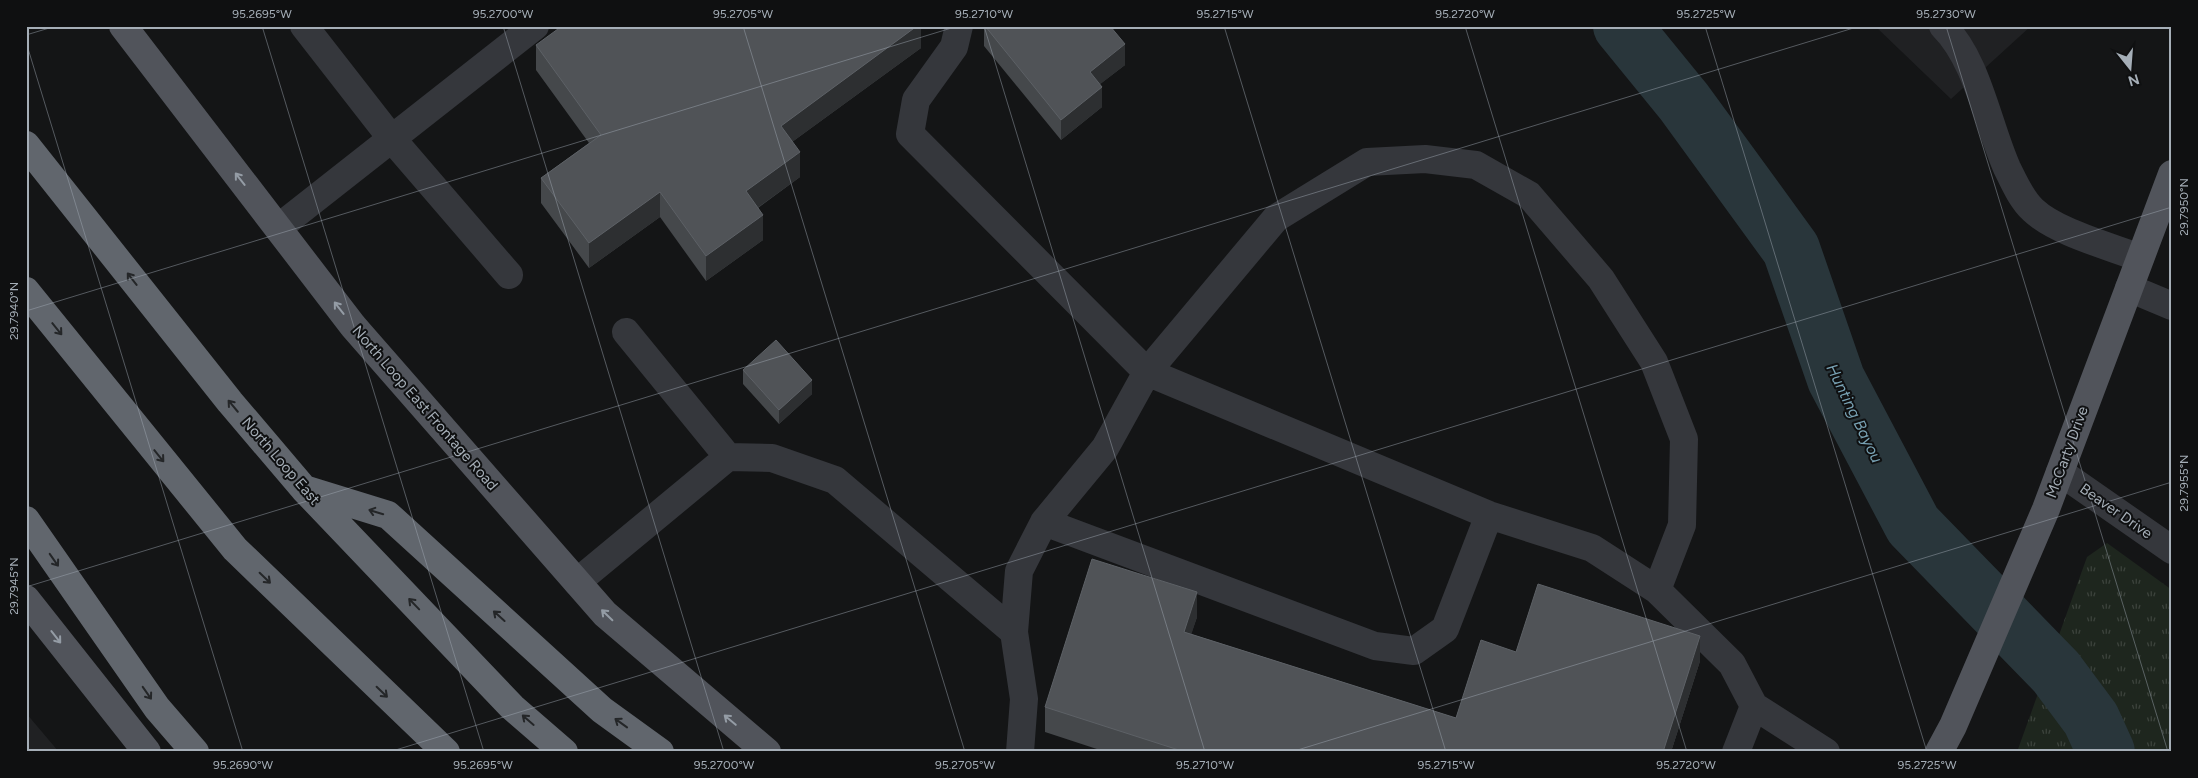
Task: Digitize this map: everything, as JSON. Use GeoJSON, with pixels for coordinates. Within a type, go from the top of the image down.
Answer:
{"type":"FeatureCollection","features":[{"type":"Feature","properties":{"kind":"highway","name":"North Loop East"},"geometry":{"type":"LineString","coordinates":[[26,145],[230,402],[304,489],[512,707],[564,752]]}},
{"type":"Feature","properties":{"kind":"highway"},"geometry":{"type":"LineString","coordinates":[[26,292],[235,549],[446,752]]}},
{"type":"Feature","properties":{"kind":"highway"},"geometry":{"type":"LineString","coordinates":[[304,489],[388,515],[602,710],[660,752]]}},
{"type":"Feature","properties":{"kind":"highway"},"geometry":{"type":"LineString","coordinates":[[26,520],[157,708],[195,752]]}},
{"type":"Feature","properties":{"kind":"main road","name":"North Loop East Frontage Road"},"geometry":{"type":"LineString","coordinates":[[123,26],[353,326],[605,614],[768,752]]}},
{"type":"Feature","properties":{"kind":"main road","name":"McCarty Drive"},"geometry":{"type":"LineString","coordinates":[[1939,752],[1951,739],[2046,509],[2172,174]]}},
{"type":"Feature","properties":{"kind":"main road"},"geometry":{"type":"LineString","coordinates":[[26,598],[136,748]]}},
{"type":"Feature","properties":{"kind":"street"},"geometry":{"type":"LineString","coordinates":[[304,26],[392,139],[509,275]]}},
{"type":"Feature","properties":{"kind":"street"},"geometry":{"type":"LineString","coordinates":[[278,228],[535,26]]}},
{"type":"Feature","properties":{"kind":"street"},"geometry":{"type":"LineString","coordinates":[[959,26],[954,47],[916,100],[910,134],[1147,372],[1489,515],[1592,548],[1657,590],[1732,664],[1754,706],[1826,752]]}},
{"type":"Feature","properties":{"kind":"street"},"geometry":{"type":"LineString","coordinates":[[1952,29],[1969,64],[1996,143],[2015,186],[2032,210],[2054,225],[2140,258]]}},
{"type":"Feature","properties":{"kind":"street"},"geometry":{"type":"LineString","coordinates":[[1020,752],[1024,699],[1014,632],[1019,571],[1044,522],[1105,448],[1147,372],[1276,218],[1367,162],[1425,159],[1476,165],[1529,195],[1601,279],[1654,362],[1684,439],[1682,524],[1657,590]]}},
{"type":"Feature","properties":{"kind":"street"},"geometry":{"type":"LineString","coordinates":[[2129,288],[2172,306]]}},
{"type":"Feature","properties":{"kind":"street"},"geometry":{"type":"LineString","coordinates":[[626,332],[728,457]]}},
{"type":"Feature","properties":{"kind":"street"},"geometry":{"type":"LineString","coordinates":[[577,582],[728,457],[772,458],[835,480],[1014,632]]}},
{"type":"Feature","properties":{"kind":"street","name":"Beaver Drive"},"geometry":{"type":"LineString","coordinates":[[2060,472],[2172,550]]}},
{"type":"Feature","properties":{"kind":"street"},"geometry":{"type":"LineString","coordinates":[[1044,522],[1375,646],[1414,651],[1445,629],[1489,515]]}},
{"type":"Feature","properties":{"kind":"street"},"geometry":{"type":"LineString","coordinates":[[1736,752],[1754,706]]}},
{"type":"Feature","properties":{"kind":"shaded area"},"geometry":{"type":"Polygon","coordinates":[[[1875,26],[2031,26],[1951,99],[1875,26]]]}},
{"type":"Feature","properties":{"kind":"shaded area"},"geometry":{"type":"Polygon","coordinates":[[[26,713],[59,752],[26,752],[26,713]]]}},
{"type":"Feature","properties":{"kind":"green space"},"geometry":{"type":"Polygon","coordinates":[[[2107,543],[2172,590],[2172,752],[2017,752],[2087,557],[2107,543]]]}},
{"type":"Feature","properties":{"kind":"building"},"geometry":{"type":"Polygon","coordinates":[[[562,26],[917,26],[781,126],[800,152],[746,191],[763,215],[706,256],[660,192],[589,243],[541,178],[601,135],[536,45],[562,26]]]}},
{"type":"Feature","properties":{"kind":"building"},"geometry":{"type":"Polygon","coordinates":[[[985,26],[1110,26],[1125,44],[1090,72],[1102,87],[1061,120],[985,26]]]}},
{"type":"Feature","properties":{"kind":"building"},"geometry":{"type":"Polygon","coordinates":[[[776,340],[812,380],[779,410],[743,370],[776,340]]]}},
{"type":"Feature","properties":{"kind":"building"},"geometry":{"type":"Polygon","coordinates":[[[1092,559],[1197,592],[1184,632],[1456,718],[1481,640],[1516,652],[1538,584],[1700,636],[1663,752],[1185,752],[1045,707],[1092,559]]]}},
{"type":"Feature","properties":{"kind":"waterway","name":"Hunting Bayou"},"geometry":{"type":"LineString","coordinates":[[1622,26],[1684,102],[1791,249],[1836,379],[1913,525],[2056,672],[2091,719],[2106,752]]}}]}
